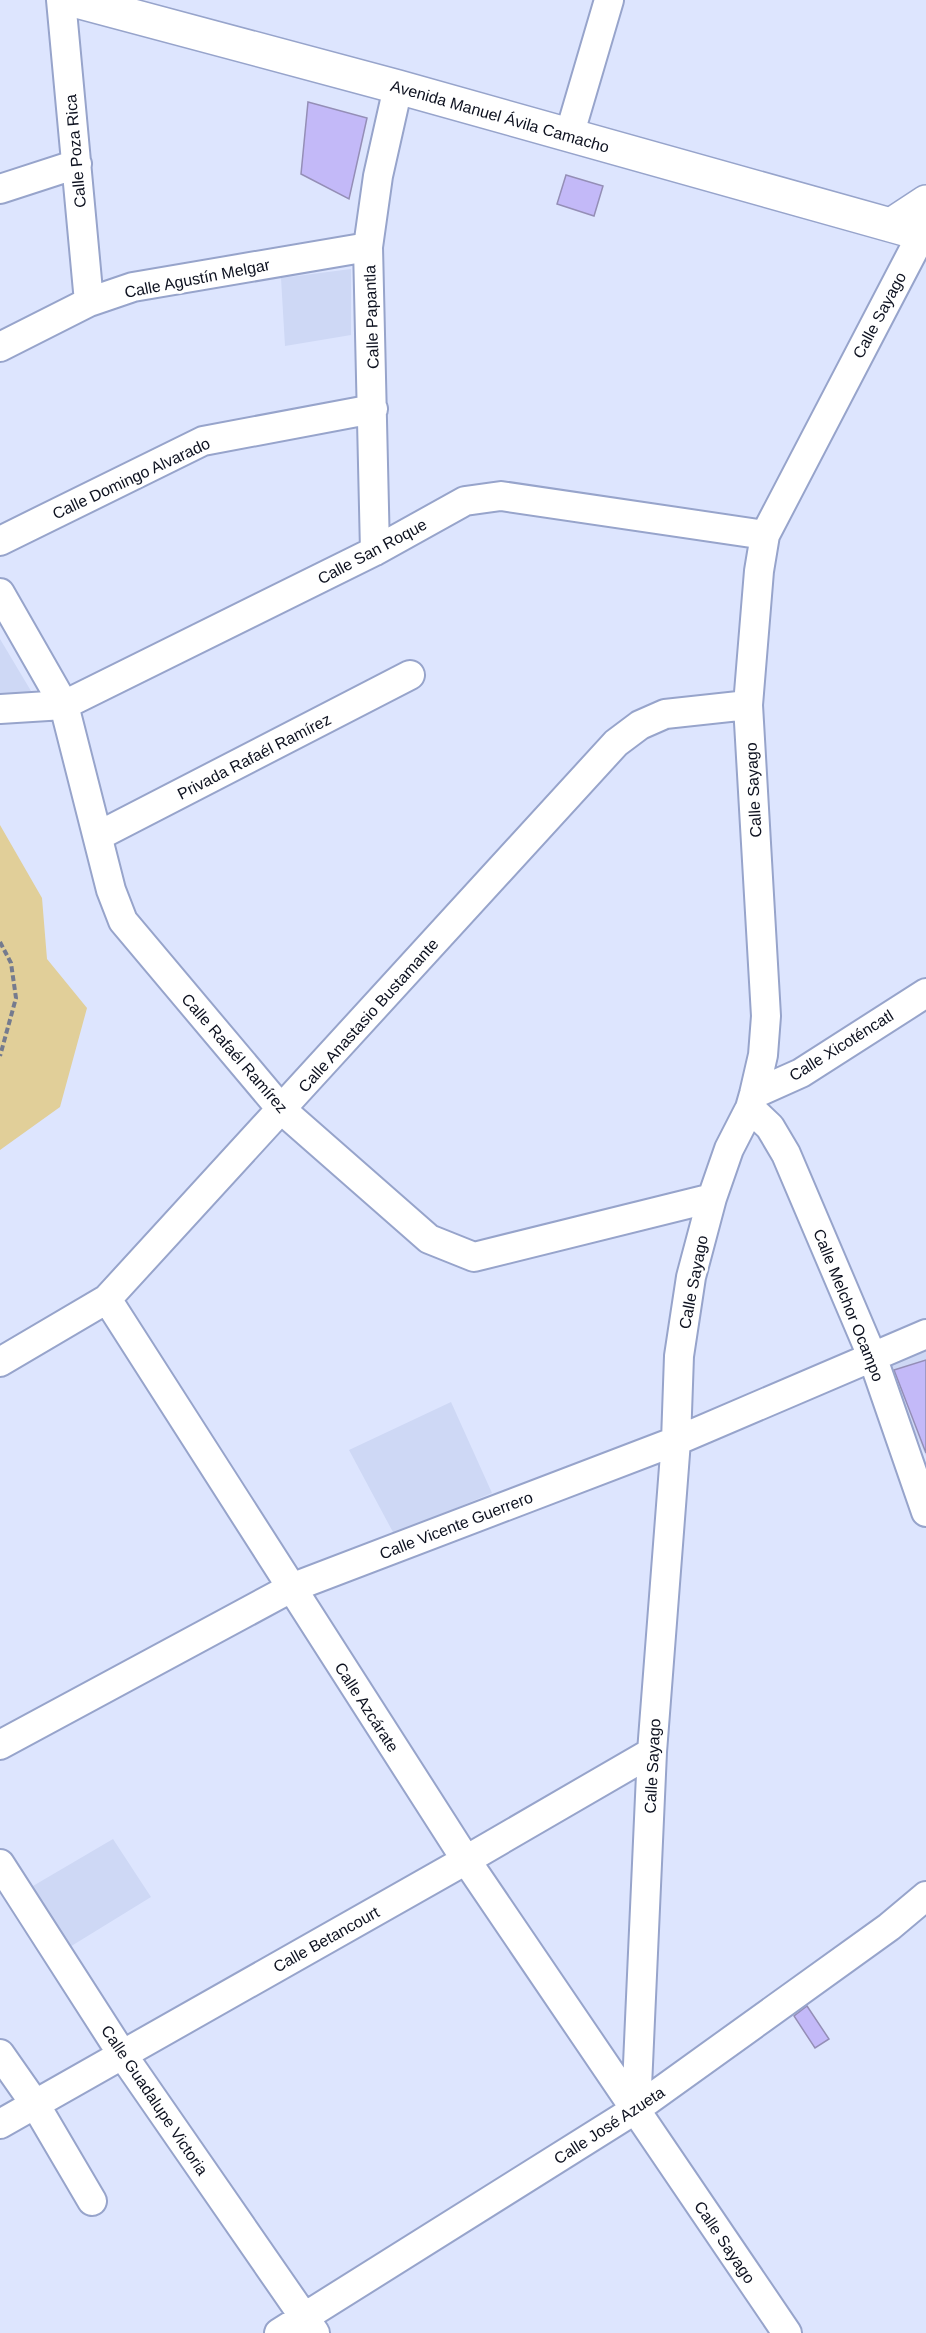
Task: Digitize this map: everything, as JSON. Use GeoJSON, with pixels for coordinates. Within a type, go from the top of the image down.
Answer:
{"type":"FeatureCollection","features":[{"type":"Feature","properties":{"kind":"main road","name":"Avenida Manuel Ávila Camacho"},"geometry":{"type":"LineString","coordinates":[[73,0],[398,87],[568,136],[918,223]]}},
{"type":"Feature","properties":{"kind":"street","name":"Calle Poza Rica"},"geometry":{"type":"LineString","coordinates":[[62,0],[89,302]]}},
{"type":"Feature","properties":{"kind":"street"},"geometry":{"type":"LineString","coordinates":[[568,136],[609,0]]}},
{"type":"Feature","properties":{"kind":"street","name":"Calle Papantla"},"geometry":{"type":"LineString","coordinates":[[375,551],[368,247],[378,176],[398,87]]}},
{"type":"Feature","properties":{"kind":"street"},"geometry":{"type":"LineString","coordinates":[[0,189],[77,164]]}},
{"type":"Feature","properties":{"kind":"street","name":"Calle Sayago"},"geometry":{"type":"LineString","coordinates":[[787,2333],[636,2109],[652,1752],[679,1356],[689,1288],[712,1198],[729,1149],[752,1101],[763,1055],[766,1016],[748,705],[759,572],[765,535],[918,223]]}},
{"type":"Feature","properties":{"kind":"street","name":"Calle Agustín Melgar"},"geometry":{"type":"LineString","coordinates":[[0,347],[89,302],[133,287],[368,247]]}},
{"type":"Feature","properties":{"kind":"street","name":"Calle Domingo Alvarado"},"geometry":{"type":"LineString","coordinates":[[0,541],[203,441],[373,409]]}},
{"type":"Feature","properties":{"kind":"street","name":"Calle San Roque"},"geometry":{"type":"LineString","coordinates":[[0,709],[64,705],[375,551],[465,501],[501,496],[765,535]]}},
{"type":"Feature","properties":{"kind":"street","name":"Calle Rafaél Ramírez"},"geometry":{"type":"LineString","coordinates":[[0,593],[64,705],[111,890],[123,921],[282,1110],[429,1239],[474,1257],[712,1198]]}},
{"type":"Feature","properties":{"kind":"street","name":"Privada Rafaél Ramírez"},"geometry":{"type":"LineString","coordinates":[[98,836],[410,675]]}},
{"type":"Feature","properties":{"kind":"street","name":"Calle Anastasio Bustamante"},"geometry":{"type":"LineString","coordinates":[[0,1362],[107,1299],[616,743],[640,725],[665,714],[748,705]]}},
{"type":"Feature","properties":{"kind":"street","name":"Calle Xicoténcatl"},"geometry":{"type":"LineString","coordinates":[[752,1101],[801,1073],[926,993]]}},
{"type":"Feature","properties":{"kind":"street","name":"Calle Melchor Ocampo"},"geometry":{"type":"LineString","coordinates":[[752,1101],[786,1154],[872,1356],[926,1512]]}},
{"type":"Feature","properties":{"kind":"street","name":"Calle Azcárate"},"geometry":{"type":"LineString","coordinates":[[107,1299],[466,1860],[636,2109]]}},
{"type":"Feature","properties":{"kind":"street","name":"Calle Vicente Guerrero"},"geometry":{"type":"LineString","coordinates":[[0,1745],[291,1588],[675,1441],[926,1334]]}},
{"type":"Feature","properties":{"kind":"street","name":"Calle Betancourt"},"geometry":{"type":"LineString","coordinates":[[0,2124],[652,1752]]}},
{"type":"Feature","properties":{"kind":"street","name":"Calle Guadalupe Victoria"},"geometry":{"type":"LineString","coordinates":[[0,1864],[122,2054],[310,2325]]}},
{"type":"Feature","properties":{"kind":"street","name":"Calle José Azueta"},"geometry":{"type":"LineString","coordinates":[[279,2333],[310,2325],[636,2109],[889,1927],[926,1896]]}},
{"type":"Feature","properties":{"kind":"street"},"geometry":{"type":"LineString","coordinates":[[0,2054],[35,2104],[92,2201]]}},
{"type":"Feature","properties":{"kind":"path"},"geometry":{"type":"LineString","coordinates":[[0,942],[11,963],[16,998],[0,1056]]}},
{"type":"Feature","properties":{"kind":"shaded area"},"geometry":{"type":"Polygon","coordinates":[[[351,269],[351,335],[285,346],[281,278],[351,269]]]}},
{"type":"Feature","properties":{"kind":"shaded area"},"geometry":{"type":"Polygon","coordinates":[[[0,639],[37,701],[0,704],[0,639]]]}},
{"type":"Feature","properties":{"kind":"shaded area"},"geometry":{"type":"Polygon","coordinates":[[[0,825],[42,898],[47,959],[87,1008],[60,1107],[0,1150],[0,825]]]}},
{"type":"Feature","properties":{"kind":"shaded area"},"geometry":{"type":"Polygon","coordinates":[[[926,1341],[926,1456],[881,1360],[926,1341]]]}},
{"type":"Feature","properties":{"kind":"shaded area"},"geometry":{"type":"Polygon","coordinates":[[[451,1402],[492,1493],[394,1534],[349,1450],[451,1402]]]}},
{"type":"Feature","properties":{"kind":"shaded area"},"geometry":{"type":"Polygon","coordinates":[[[113,1839],[151,1897],[60,1953],[21,1893],[113,1839]]]}},
{"type":"Feature","properties":{"kind":"building"},"geometry":{"type":"Polygon","coordinates":[[[308,102],[367,118],[349,199],[301,174],[308,102]]]}},
{"type":"Feature","properties":{"kind":"building"},"geometry":{"type":"Polygon","coordinates":[[[566,175],[603,186],[594,216],[557,204],[566,175]]]}},
{"type":"Feature","properties":{"kind":"building"},"geometry":{"type":"Polygon","coordinates":[[[926,1360],[926,1453],[894,1370],[926,1360]]]}},
{"type":"Feature","properties":{"kind":"building"},"geometry":{"type":"Polygon","coordinates":[[[807,2006],[829,2039],[815,2048],[794,2016],[807,2006]]]}}]}
